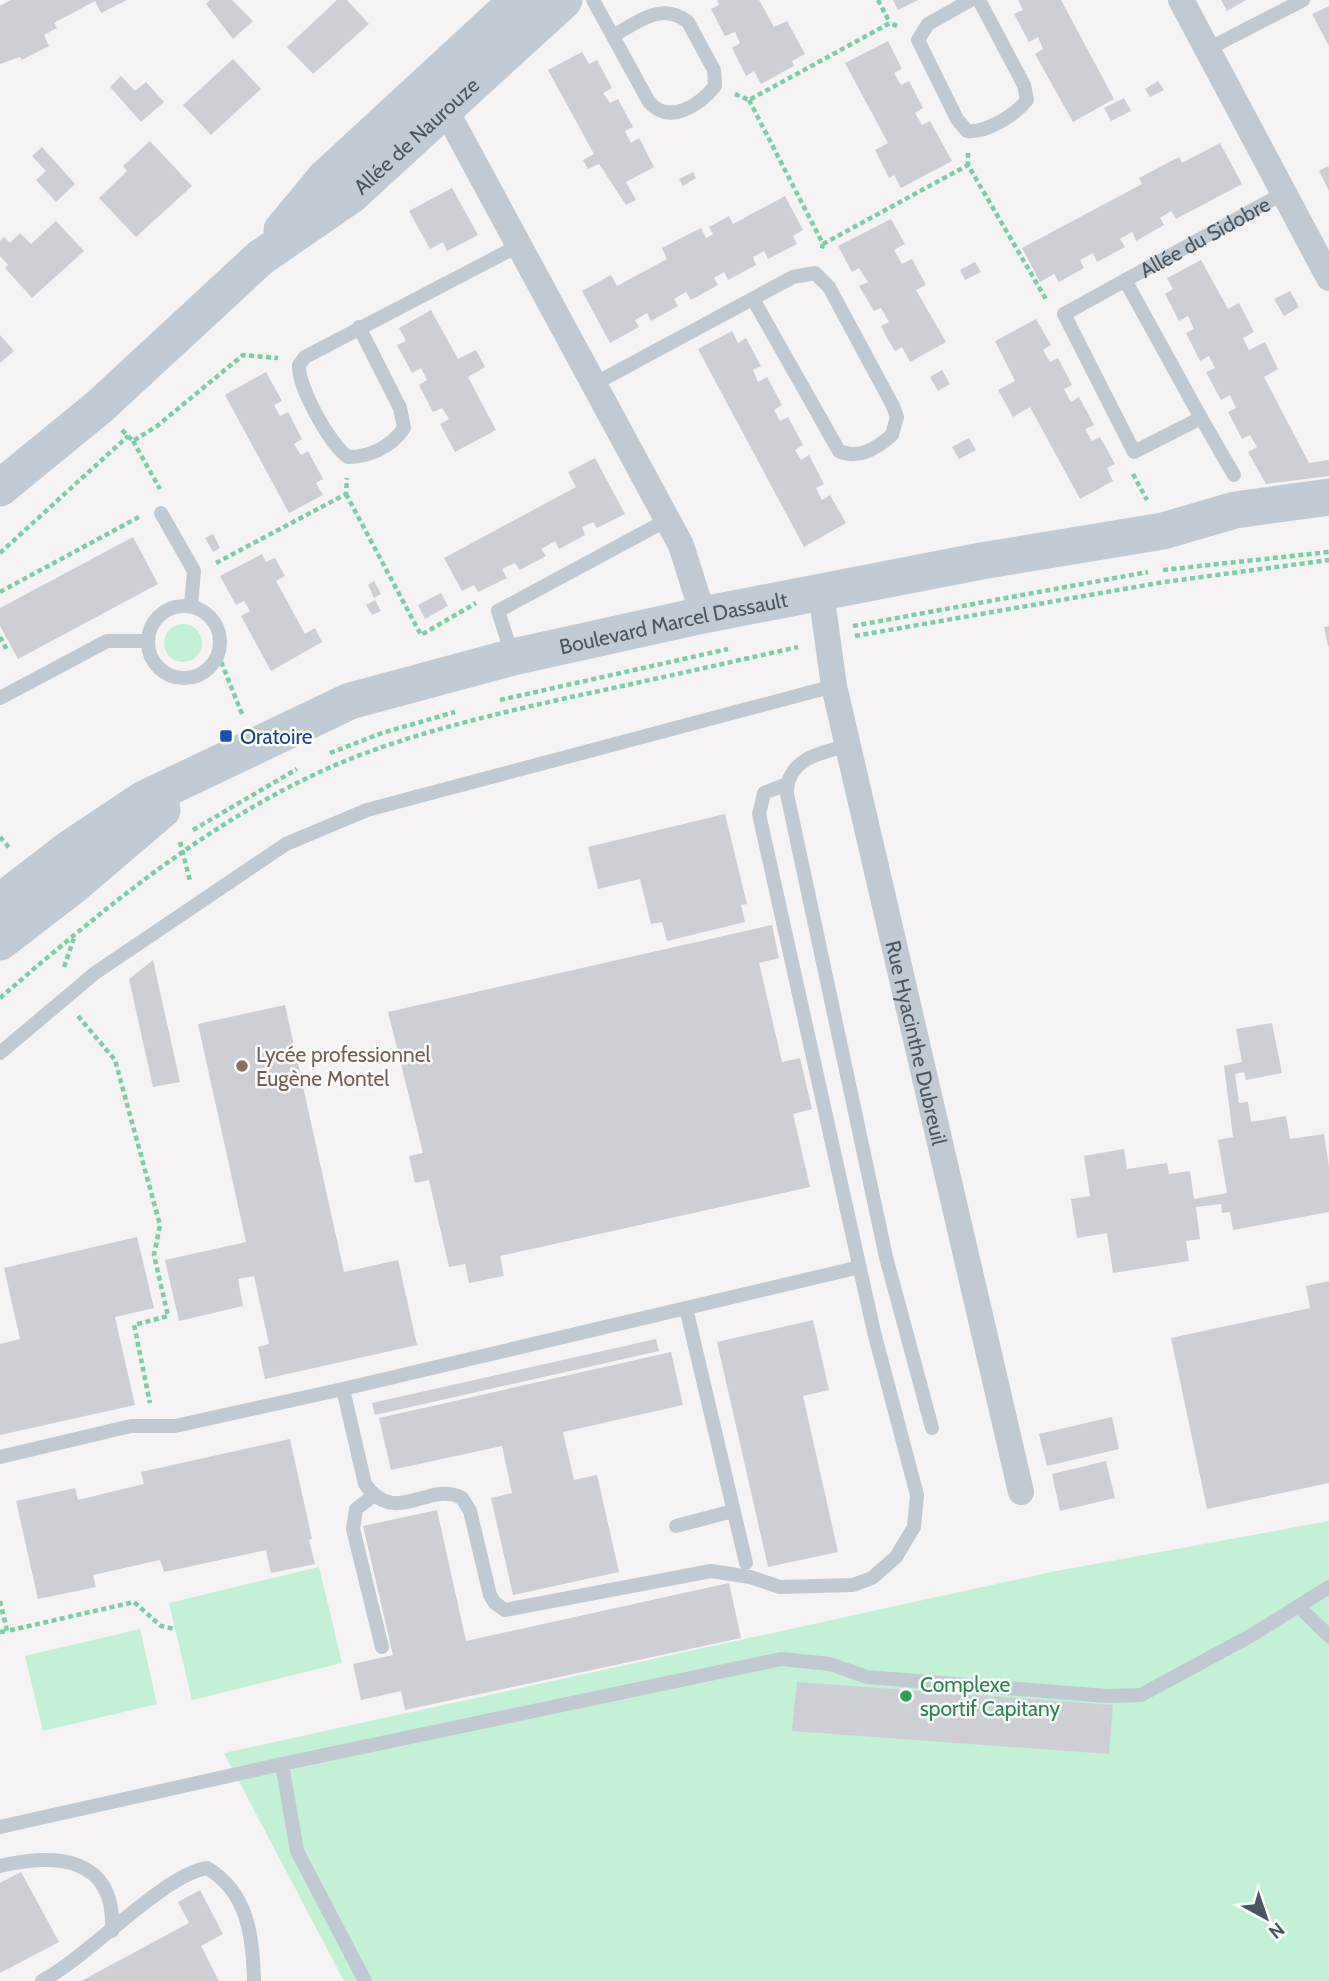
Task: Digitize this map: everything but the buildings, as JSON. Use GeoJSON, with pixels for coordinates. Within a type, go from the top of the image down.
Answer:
{"type":"FeatureCollection","features":[{"type":"Feature","properties":{"kind":"main road","name":"Allée de Naurouze"},"geometry":{"type":"LineString","coordinates":[[437,95],[518,0]]}},
{"type":"Feature","properties":{"kind":"main road","name":"Allée de Naurouze"},"geometry":{"type":"LineString","coordinates":[[0,488],[99,407],[260,258],[325,178],[564,0]]}},
{"type":"Feature","properties":{"kind":"main road","name":"Allée de Naurouze"},"geometry":{"type":"LineString","coordinates":[[0,512],[99,407]]}},
{"type":"Feature","properties":{"kind":"main road","name":"Boulevard Marcel Dassault"},"geometry":{"type":"LineString","coordinates":[[0,942],[9,899],[130,839],[201,774],[244,749],[350,701],[513,657],[703,615],[981,561],[1163,531],[1235,510],[1329,497]]}},
{"type":"Feature","properties":{"kind":"main road","name":"Boulevard Marcel Dassault"},"geometry":{"type":"LineString","coordinates":[[1163,531],[1208,534],[1329,521]]}},
{"type":"Feature","properties":{"kind":"street","name":"Allée du Sidobre"},"geometry":{"type":"LineString","coordinates":[[1181,0],[1329,278]]}},
{"type":"Feature","properties":{"kind":"street"},"geometry":{"type":"LineString","coordinates":[[437,95],[453,119],[681,545],[703,615]]}},
{"type":"Feature","properties":{"kind":"street","name":"Rue Hyacinthe Dubreuil"},"geometry":{"type":"LineString","coordinates":[[821,593],[834,686],[1021,1492]]}},
{"type":"Feature","properties":{"kind":"lane"},"geometry":{"type":"LineString","coordinates":[[593,0],[613,36],[656,110],[671,114],[681,111],[699,101],[715,86],[714,71],[688,22],[682,17],[663,12],[650,15],[613,36]]}},
{"type":"Feature","properties":{"kind":"lane"},"geometry":{"type":"LineString","coordinates":[[971,0],[928,24],[919,35],[922,54],[967,131],[984,129],[1014,113],[1027,100],[1024,85],[979,0]]}},
{"type":"Feature","properties":{"kind":"lane"},"geometry":{"type":"LineString","coordinates":[[1208,49],[1303,0]]}},
{"type":"Feature","properties":{"kind":"lane","name":"Allée du Sidobre"},"geometry":{"type":"LineString","coordinates":[[1064,314],[1284,193]]}},
{"type":"Feature","properties":{"kind":"lane"},"geometry":{"type":"LineString","coordinates":[[359,327],[400,408],[404,428],[398,437],[371,454],[348,457],[334,442],[302,383],[299,365],[317,349],[359,327],[520,245]]}},
{"type":"Feature","properties":{"kind":"lane"},"geometry":{"type":"LineString","coordinates":[[594,384],[752,299],[793,277],[815,273],[829,287],[897,417],[892,435],[868,452],[847,455],[832,443],[752,299]]}},
{"type":"Feature","properties":{"kind":"lane","name":"Allée du Sidobre"},"geometry":{"type":"LineString","coordinates":[[1125,281],[1234,475]]}},
{"type":"Feature","properties":{"kind":"lane"},"geometry":{"type":"LineString","coordinates":[[1064,314],[1134,452],[1201,418]]}},
{"type":"Feature","properties":{"kind":"lane"},"geometry":{"type":"LineString","coordinates":[[161,513],[194,571],[191,606]]}},
{"type":"Feature","properties":{"kind":"lane"},"geometry":{"type":"LineString","coordinates":[[513,657],[498,611],[667,520]]}},
{"type":"Feature","properties":{"kind":"lane"},"geometry":{"type":"LineString","coordinates":[[178,606],[191,606],[212,618],[220,642],[211,665],[202,674],[177,678],[155,665],[147,641],[156,618],[178,606]]}},
{"type":"Feature","properties":{"kind":"lane"},"geometry":{"type":"LineString","coordinates":[[0,698],[107,641],[147,641]]}},
{"type":"Feature","properties":{"kind":"lane"},"geometry":{"type":"LineString","coordinates":[[0,1053],[95,973],[286,844],[367,810],[834,686]]}},
{"type":"Feature","properties":{"kind":"lane"},"geometry":{"type":"LineString","coordinates":[[848,747],[814,753],[792,773],[787,784],[886,1257],[932,1428]]}},
{"type":"Feature","properties":{"kind":"lane"},"geometry":{"type":"LineString","coordinates":[[342,1389],[365,1484],[373,1496],[392,1504],[445,1493],[462,1498],[470,1511],[490,1595],[495,1604],[505,1610],[711,1571],[751,1577],[780,1587],[853,1585],[872,1578],[896,1557],[917,1513],[917,1495],[860,1267],[759,814],[764,793],[787,784]]}},
{"type":"Feature","properties":{"kind":"lane"},"geometry":{"type":"LineString","coordinates":[[0,1457],[131,1426],[175,1426],[860,1267]]}},
{"type":"Feature","properties":{"kind":"lane"},"geometry":{"type":"LineString","coordinates":[[686,1308],[746,1563]]}},
{"type":"Feature","properties":{"kind":"lane"},"geometry":{"type":"LineString","coordinates":[[373,1496],[356,1510],[353,1529],[382,1647]]}},
{"type":"Feature","properties":{"kind":"lane"},"geometry":{"type":"LineString","coordinates":[[676,1526],[733,1511]]}},
{"type":"Feature","properties":{"kind":"lane"},"geometry":{"type":"LineString","coordinates":[[0,1827],[282,1764],[781,1659],[830,1664],[867,1677],[1107,1696],[1141,1695],[1299,1607],[1329,1587]]}},
{"type":"Feature","properties":{"kind":"lane"},"geometry":{"type":"LineString","coordinates":[[1299,1607],[1329,1636]]}},
{"type":"Feature","properties":{"kind":"lane"},"geometry":{"type":"LineString","coordinates":[[282,1764],[297,1851],[365,1981]]}},
{"type":"Feature","properties":{"kind":"lane"},"geometry":{"type":"LineString","coordinates":[[0,1866],[55,1858],[86,1870],[100,1881],[108,1898],[113,1915],[112,1931]]}},
{"type":"Feature","properties":{"kind":"lane"},"geometry":{"type":"LineString","coordinates":[[42,1981],[68,1967],[182,1877],[207,1868],[228,1883],[240,1900],[248,1922],[254,1981]]}},
{"type":"Feature","properties":{"kind":"path"},"geometry":{"type":"LineString","coordinates":[[878,0],[890,23],[919,35]]}},
{"type":"Feature","properties":{"kind":"path"},"geometry":{"type":"LineString","coordinates":[[749,100],[890,23]]}},
{"type":"Feature","properties":{"kind":"path"},"geometry":{"type":"LineString","coordinates":[[715,86],[749,100],[823,244],[815,273]]}},
{"type":"Feature","properties":{"kind":"path"},"geometry":{"type":"LineString","coordinates":[[967,131],[968,165],[1044,298],[1064,314]]}},
{"type":"Feature","properties":{"kind":"path"},"geometry":{"type":"LineString","coordinates":[[823,244],[968,165]]}},
{"type":"Feature","properties":{"kind":"path"},"geometry":{"type":"LineString","coordinates":[[133,441],[243,355],[272,355],[299,365]]}},
{"type":"Feature","properties":{"kind":"path"},"geometry":{"type":"LineString","coordinates":[[99,407],[133,441],[161,490]]}},
{"type":"Feature","properties":{"kind":"path"},"geometry":{"type":"LineString","coordinates":[[0,553],[128,436]]}},
{"type":"Feature","properties":{"kind":"path"},"geometry":{"type":"LineString","coordinates":[[1134,452],[1133,475],[1163,531]]}},
{"type":"Feature","properties":{"kind":"path"},"geometry":{"type":"LineString","coordinates":[[348,457],[346,494],[421,635],[477,602],[498,611]]}},
{"type":"Feature","properties":{"kind":"path"},"geometry":{"type":"LineString","coordinates":[[194,571],[346,494]]}},
{"type":"Feature","properties":{"kind":"path"},"geometry":{"type":"LineString","coordinates":[[0,592],[146,513]]}},
{"type":"Feature","properties":{"kind":"path"},"geometry":{"type":"LineString","coordinates":[[853,626],[1166,569],[1329,552]]}},
{"type":"Feature","properties":{"kind":"path"},"geometry":{"type":"LineString","coordinates":[[0,637],[8,652]]}},
{"type":"Feature","properties":{"kind":"path"},"geometry":{"type":"LineString","coordinates":[[492,702],[738,647]]}},
{"type":"Feature","properties":{"kind":"path"},"geometry":{"type":"LineString","coordinates":[[327,754],[382,733],[468,709]]}},
{"type":"Feature","properties":{"kind":"path"},"geometry":{"type":"LineString","coordinates":[[190,831],[268,783],[303,765]]}},
{"type":"Feature","properties":{"kind":"path"},"geometry":{"type":"LineString","coordinates":[[170,848],[179,840]]}},
{"type":"Feature","properties":{"kind":"path"},"geometry":{"type":"LineString","coordinates":[[71,928],[120,888]]}},
{"type":"Feature","properties":{"kind":"path"},"geometry":{"type":"LineString","coordinates":[[64,999],[115,1060],[160,1225],[153,1255],[168,1316],[134,1325],[155,1424]]}},
{"type":"Feature","properties":{"kind":"path"},"geometry":{"type":"LineString","coordinates":[[0,1601],[7,1631]]}},
{"type":"Feature","properties":{"kind":"path"},"geometry":{"type":"LineString","coordinates":[[0,1632],[134,1602],[161,1626],[175,1629]]}},
{"type":"Feature","properties":{"kind":"green space"},"geometry":{"type":"Polygon","coordinates":[[[183,624],[196,630],[202,643],[196,656],[183,662],[170,656],[164,643],[170,630],[183,624]]]}},
{"type":"Feature","properties":{"kind":"green space","name":"Complexe sportif Capitany"},"geometry":{"type":"Polygon","coordinates":[[[1329,1521],[1329,1981],[344,1981],[224,1753],[1051,1572],[1329,1521]]]}},
{"type":"Feature","properties":{"kind":"green space"},"geometry":{"type":"Polygon","coordinates":[[[319,1567],[342,1663],[192,1700],[169,1603],[319,1567]]]}},
{"type":"Feature","properties":{"kind":"green space"},"geometry":{"type":"Polygon","coordinates":[[[140,1629],[157,1704],[43,1731],[25,1656],[140,1629]]]}},
{"type":"Feature","properties":{"kind":"place","name":"Oratoire"},"geometry":{"type":"Point","coordinates":[226,736]}},
{"type":"Feature","properties":{"kind":"place","name":"Lycée professionnel Eugène Montel"},"geometry":{"type":"Point","coordinates":[242,1066]}},
{"type":"Feature","properties":{"kind":"place","name":"Complexe sportif Capitany"},"geometry":{"type":"Point","coordinates":[906,1696]}}]}
